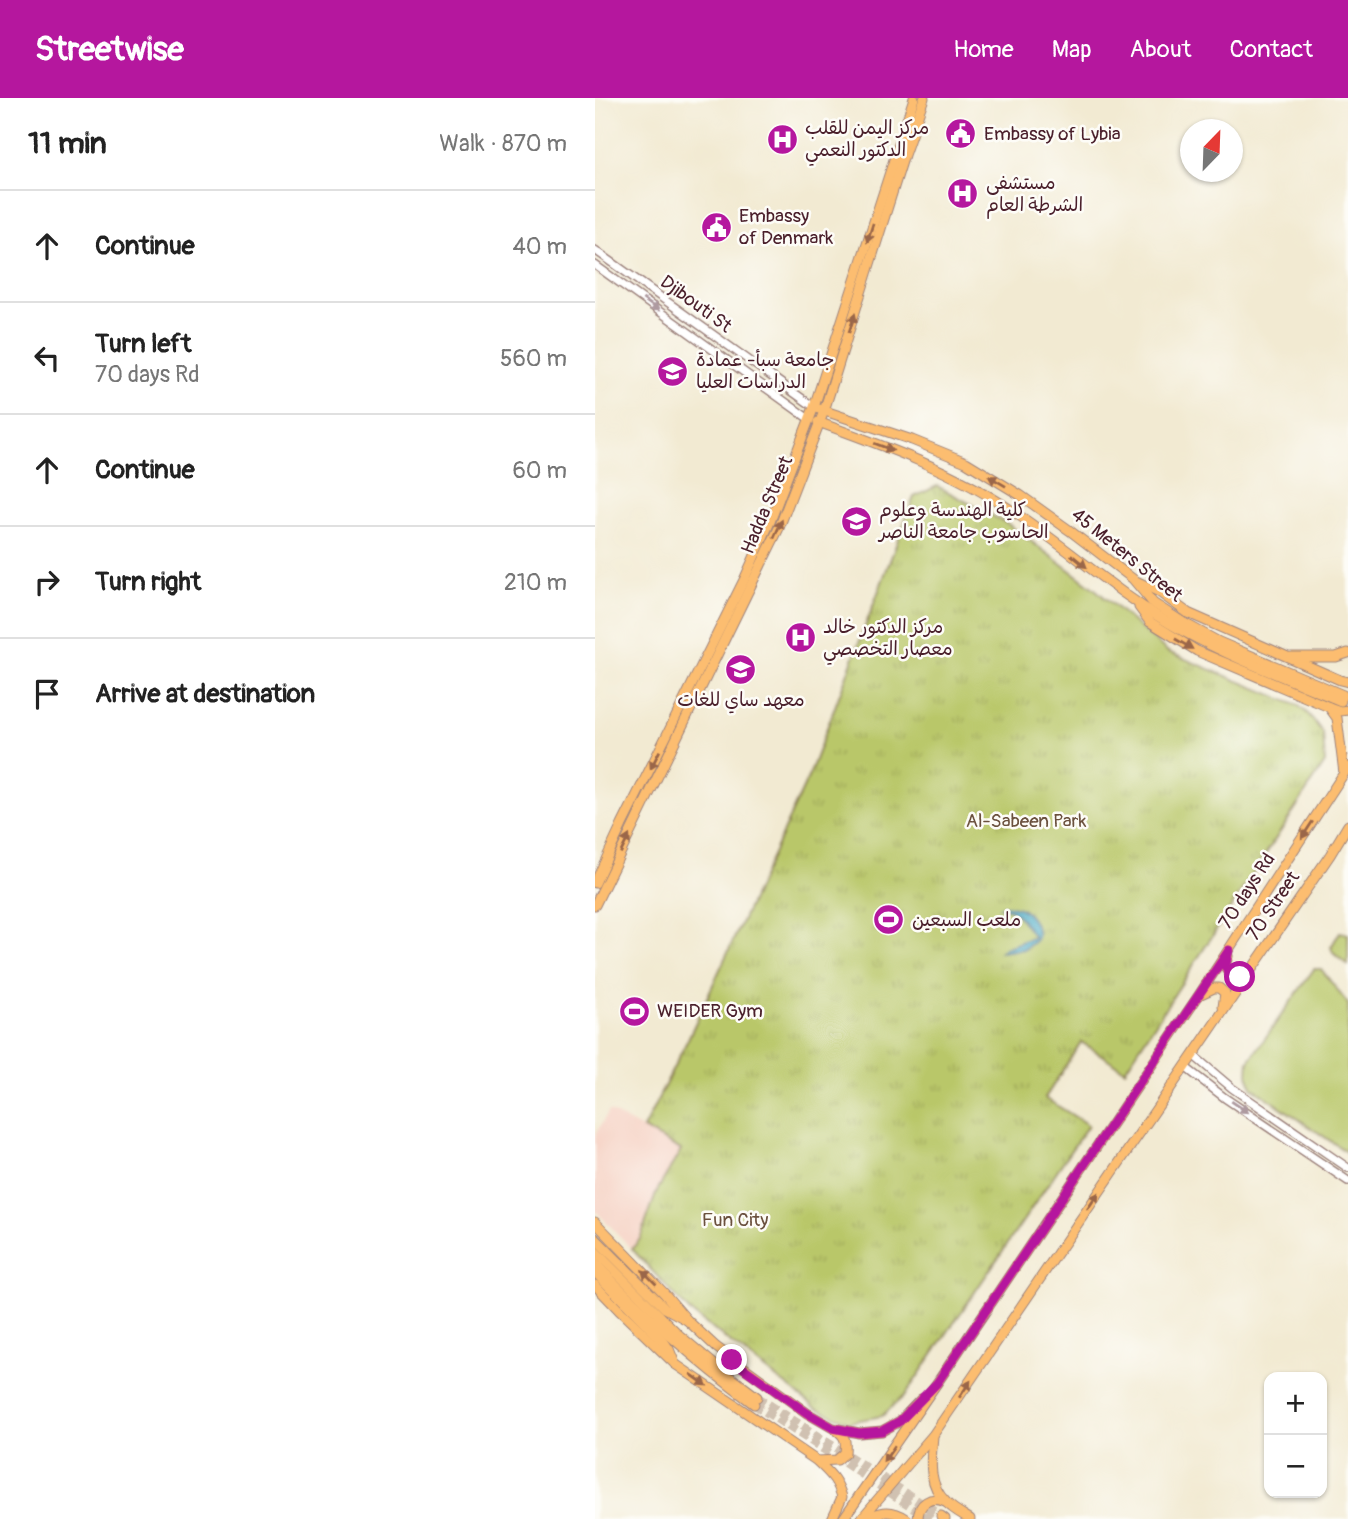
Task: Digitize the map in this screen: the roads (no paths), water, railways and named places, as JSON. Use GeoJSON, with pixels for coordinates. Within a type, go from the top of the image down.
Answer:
{"type":"FeatureCollection","features":[{"type":"Feature","properties":{"kind":"main road","name":"Hadda Street"},"geometry":{"type":"LineString","coordinates":[[595,883],[770,522],[814,407],[914,98]]}},
{"type":"Feature","properties":{"kind":"main road","name":"Hadda Street"},"geometry":{"type":"LineString","coordinates":[[595,905],[779,528],[824,411],[924,98]]}},
{"type":"Feature","properties":{"kind":"main road","name":"45 Meters Street"},"geometry":{"type":"LineString","coordinates":[[814,407],[912,440],[966,462],[1020,495],[1133,579],[1153,603],[1184,623],[1219,642],[1344,689]]}},
{"type":"Feature","properties":{"kind":"main road","name":"45 Meters Street"},"geometry":{"type":"LineString","coordinates":[[809,419],[958,478],[1011,509],[1133,600],[1180,630],[1213,646],[1344,689]]}},
{"type":"Feature","properties":{"kind":"main road"},"geometry":{"type":"LineString","coordinates":[[1011,509],[1020,495]]}},
{"type":"Feature","properties":{"kind":"main road"},"geometry":{"type":"LineString","coordinates":[[1133,579],[1159,592],[1188,613],[1283,656],[1344,689]]}},
{"type":"Feature","properties":{"kind":"main road"},"geometry":{"type":"LineString","coordinates":[[1133,600],[1150,622],[1196,651],[1329,707],[1340,711],[1348,710]]}},
{"type":"Feature","properties":{"kind":"main road"},"geometry":{"type":"LineString","coordinates":[[1283,656],[1336,657],[1348,653]]}},
{"type":"Feature","properties":{"kind":"main road"},"geometry":{"type":"LineString","coordinates":[[1329,707],[1337,719],[1346,770]]}},
{"type":"Feature","properties":{"kind":"main road","name":"70 days Rd"},"geometry":{"type":"LineString","coordinates":[[842,1519],[1199,995],[1346,770]]}},
{"type":"Feature","properties":{"kind":"main road","name":"70 Street"},"geometry":{"type":"LineString","coordinates":[[862,1519],[933,1435],[1348,825]]}},
{"type":"Feature","properties":{"kind":"main road"},"geometry":{"type":"LineString","coordinates":[[1229,950],[1225,966],[1230,974],[1240,977],[1250,971]]}},
{"type":"Feature","properties":{"kind":"main road"},"geometry":{"type":"LineString","coordinates":[[1199,995],[1214,988],[1222,990],[1225,998],[1222,1012]]}},
{"type":"Feature","properties":{"kind":"main road"},"geometry":{"type":"LineString","coordinates":[[595,1222],[716,1348],[807,1413],[842,1434],[846,1442],[845,1452],[837,1460],[817,1461]]}},
{"type":"Feature","properties":{"kind":"main road"},"geometry":{"type":"LineString","coordinates":[[595,1238],[665,1308],[687,1320]]}},
{"type":"Feature","properties":{"kind":"main road"},"geometry":{"type":"LineString","coordinates":[[595,1251],[679,1335],[755,1400],[713,1373],[677,1344],[595,1263]]}},
{"type":"Feature","properties":{"kind":"main road"},"geometry":{"type":"LineString","coordinates":[[595,1272],[664,1342],[675,1364]]}},
{"type":"Feature","properties":{"kind":"main road"},"geometry":{"type":"LineString","coordinates":[[595,1284],[675,1364],[817,1461],[832,1475],[842,1497],[832,1519]]}},
{"type":"Feature","properties":{"kind":"main road"},"geometry":{"type":"LineString","coordinates":[[833,1428],[859,1433],[882,1431],[900,1421],[937,1383]]}},
{"type":"Feature","properties":{"kind":"main road"},"geometry":{"type":"LineString","coordinates":[[933,1435],[930,1467],[932,1478],[945,1502]]}},
{"type":"Feature","properties":{"kind":"main road"},"geometry":{"type":"LineString","coordinates":[[918,1519],[919,1509],[925,1502],[933,1499],[945,1502],[970,1519]]}},
{"type":"Feature","properties":{"kind":"main road"},"geometry":{"type":"LineString","coordinates":[[862,1519],[887,1511],[907,1519]]}},
{"type":"Feature","properties":{"kind":"street","name":"Djibouti St"},"geometry":{"type":"LineString","coordinates":[[595,250],[814,407]]}},
{"type":"Feature","properties":{"kind":"street","name":"Djibouti St"},"geometry":{"type":"LineString","coordinates":[[595,265],[809,419]]}},
{"type":"Feature","properties":{"kind":"street"},"geometry":{"type":"LineString","coordinates":[[1193,1055],[1232,1088],[1348,1168]]}},
{"type":"Feature","properties":{"kind":"street"},"geometry":{"type":"LineString","coordinates":[[1185,1067],[1225,1098],[1348,1181]]}},
{"type":"Feature","properties":{"kind":"water"},"geometry":{"type":"Polygon","coordinates":[[[1004,905],[1024,911],[1035,925],[1037,938],[1025,949],[1000,952],[1034,937],[1011,910],[1000,907],[1004,905]]]}},
{"type":"Feature","properties":{"kind":"tunnel"},"geometry":{"type":"LineString","coordinates":[[757,1397],[941,1516]]}},
{"type":"Feature","properties":{"kind":"tunnel"},"geometry":{"type":"LineString","coordinates":[[754,1404],[931,1519]]}},
{"type":"Feature","properties":{"kind":"place","name":"Embassy of Lybia"},"geometry":{"type":"Point","coordinates":[961,134]}},
{"type":"Feature","properties":{"kind":"place","name":"مركز اليمن للقلب الدكتور النعمي"},"geometry":{"type":"Point","coordinates":[782,139]}},
{"type":"Feature","properties":{"kind":"place","name":"مستشفى الشرطة العام"},"geometry":{"type":"Point","coordinates":[963,194]}},
{"type":"Feature","properties":{"kind":"place","name":"Embassy of Denmark"},"geometry":{"type":"Point","coordinates":[716,227]}},
{"type":"Feature","properties":{"kind":"place","name":"جامعة سبأ- عمادة الدراسات العليا"},"geometry":{"type":"Point","coordinates":[673,371]}},
{"type":"Feature","properties":{"kind":"place","name":"كلية الهندسة وعلوم الحاسوب جامعة الناصر"},"geometry":{"type":"Point","coordinates":[856,521]}},
{"type":"Feature","properties":{"kind":"place","name":"مركز الدكتور خالد معصار التخصصي"},"geometry":{"type":"Point","coordinates":[800,638]}},
{"type":"Feature","properties":{"kind":"place","name":"معهد ساي للغات"},"geometry":{"type":"Point","coordinates":[741,669]}},
{"type":"Feature","properties":{"kind":"place","name":"ملعب السبعين"},"geometry":{"type":"Point","coordinates":[889,920]}},
{"type":"Feature","properties":{"kind":"place","name":"WEIDER Gym"},"geometry":{"type":"Point","coordinates":[634,1011]}},
{"type":"Feature","properties":{"kind":"park label","name":"Al-Sabeen Park"},"geometry":{"type":"Point","coordinates":[1026,821]}},
{"type":"Feature","properties":{"kind":"park label","name":"Fun City"},"geometry":{"type":"Point","coordinates":[735,1220]}}]}
